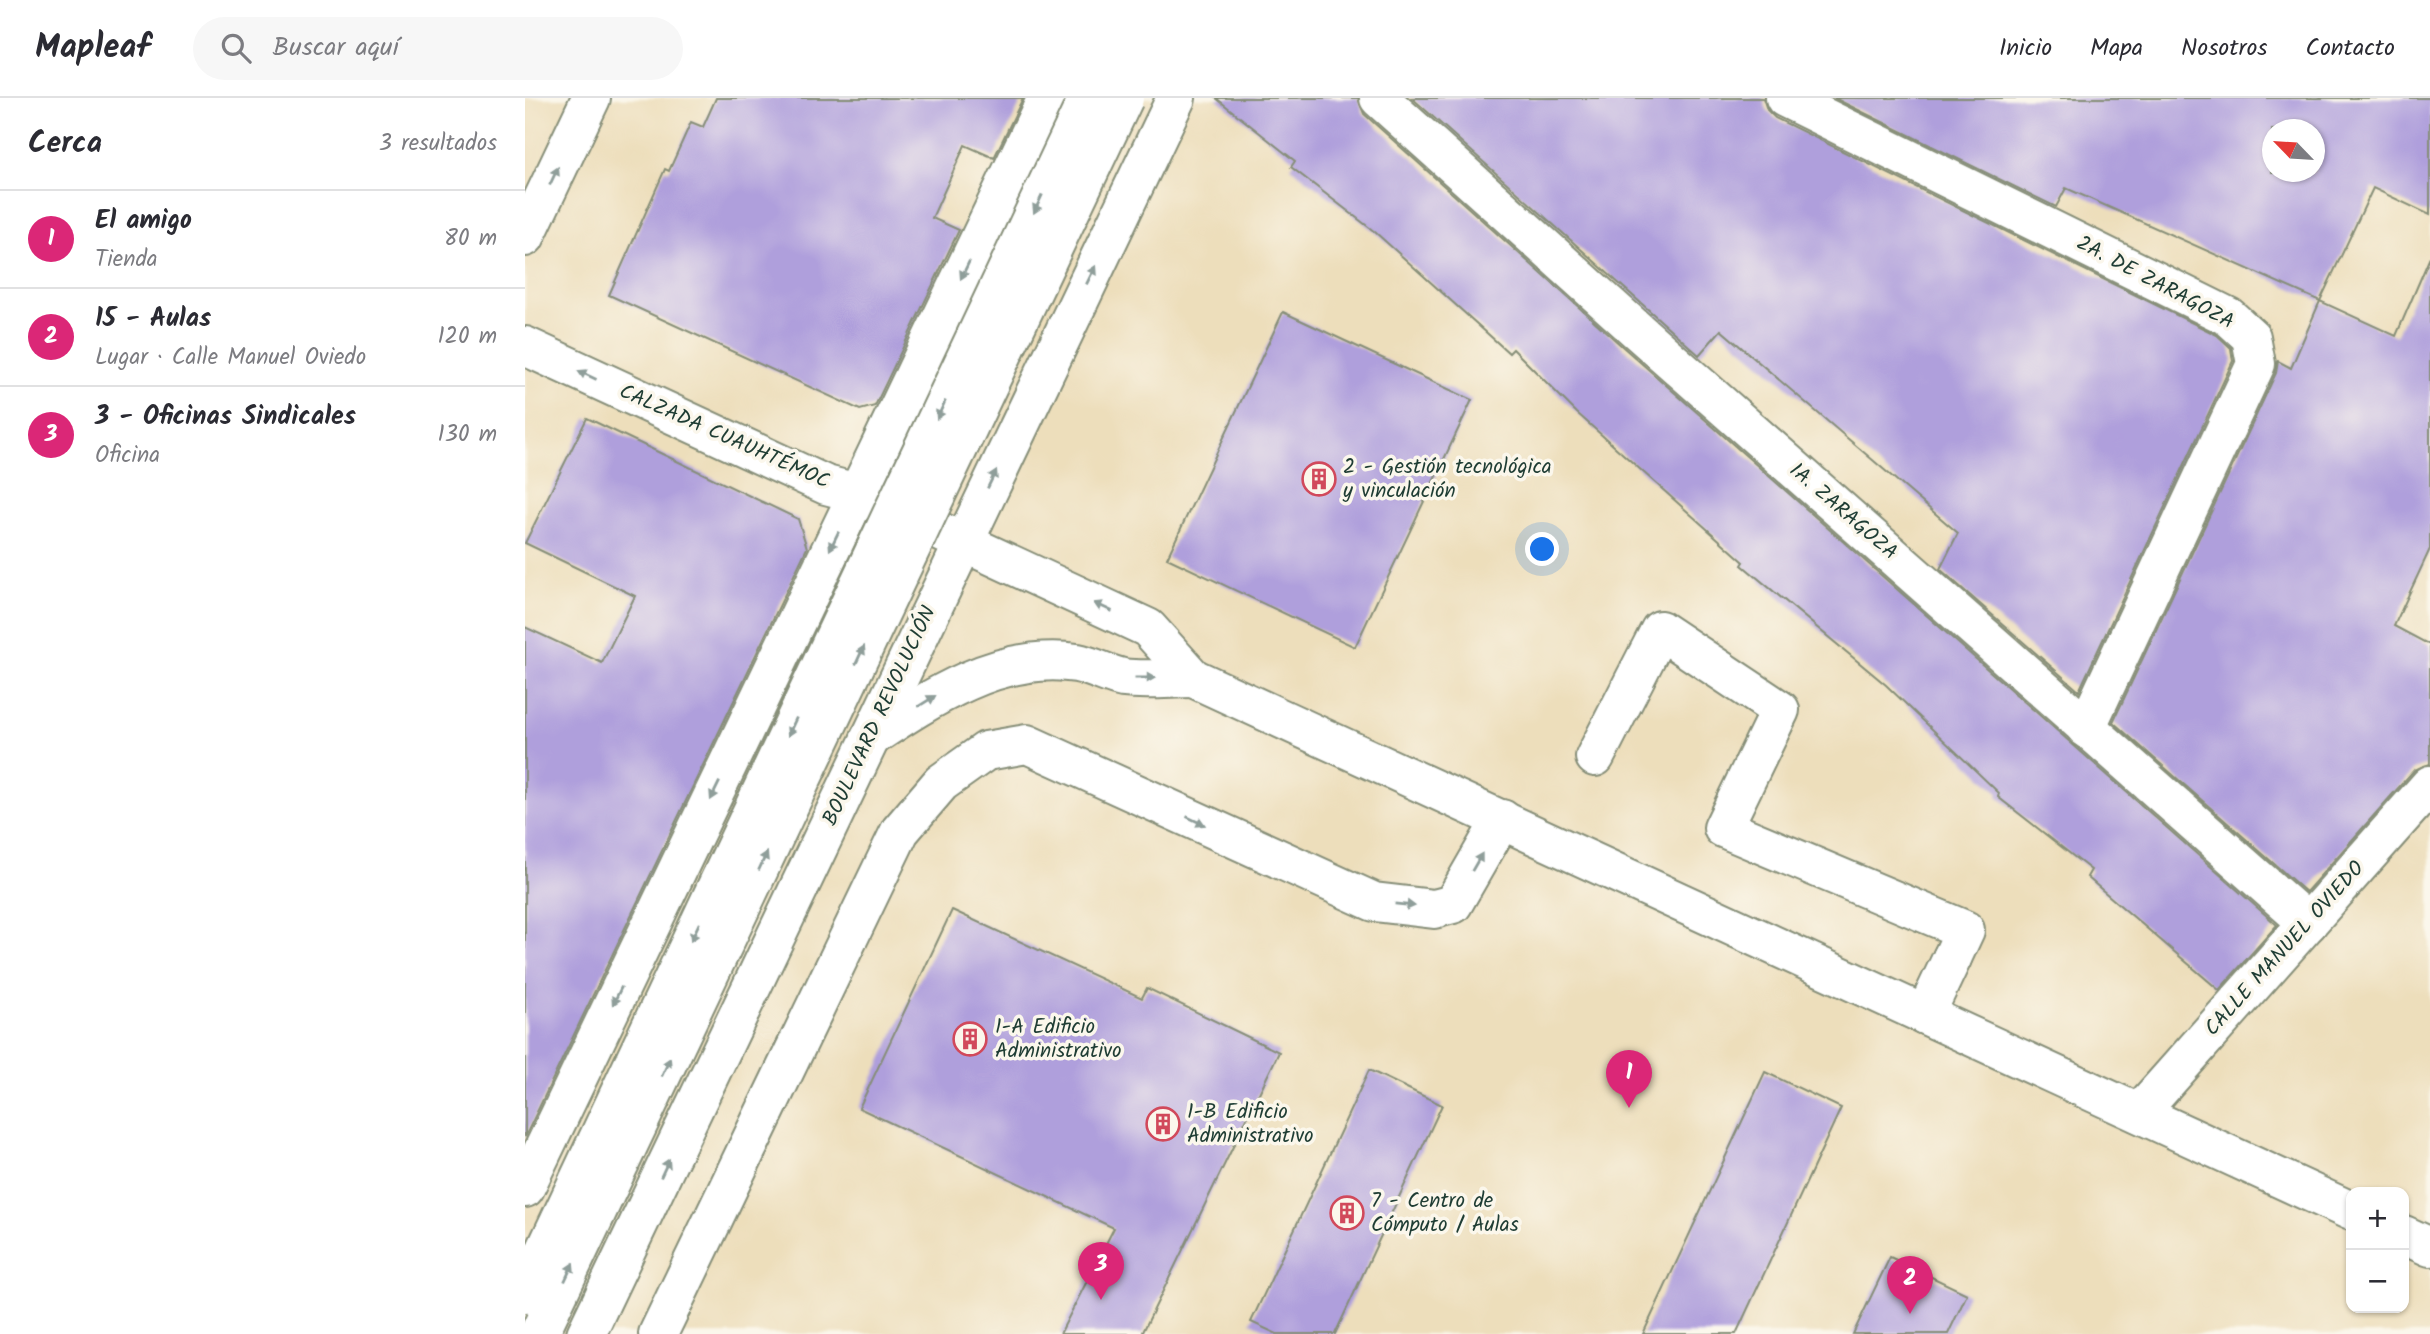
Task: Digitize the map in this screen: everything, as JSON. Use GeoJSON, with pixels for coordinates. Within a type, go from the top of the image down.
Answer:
{"type":"FeatureCollection","features":[{"type":"Feature","properties":{"kind":"main road"},"geometry":{"type":"LineString","coordinates":[[525,237],[591,98]]}},
{"type":"Feature","properties":{"kind":"main road"},"geometry":{"type":"LineString","coordinates":[[525,1294],[1088,98]]}},
{"type":"Feature","properties":{"kind":"main road","name":"BOULEVARD REVOLUCIÓN"},"geometry":{"type":"LineString","coordinates":[[539,1334],[1124,98]]}},
{"type":"Feature","properties":{"kind":"main road","name":"BOULEVARD REVOLUCIÓN"},"geometry":{"type":"LineString","coordinates":[[586,1334],[962,541],[1176,98]]}},
{"type":"Feature","properties":{"kind":"main road","name":"1A. ZARAGOZA"},"geometry":{"type":"LineString","coordinates":[[1380,98],[2308,923]]}},
{"type":"Feature","properties":{"kind":"main road","name":"2A. DE ZARAGOZA"},"geometry":{"type":"LineString","coordinates":[[1785,98],[2229,317],[2251,337],[2256,364],[2086,727]]}},
{"type":"Feature","properties":{"kind":"main road"},"geometry":{"type":"LineString","coordinates":[[1039,115],[1031,148],[1066,176],[1088,183],[1136,181]]}},
{"type":"Feature","properties":{"kind":"main road"},"geometry":{"type":"LineString","coordinates":[[635,1230],[526,1181],[1039,115]]}},
{"type":"Feature","properties":{"kind":"main road","name":"CALZADA CUAUHTÉMOC"},"geometry":{"type":"LineString","coordinates":[[525,346],[825,485],[857,493],[1148,628],[1193,678]]}},
{"type":"Feature","properties":{"kind":"main road"},"geometry":{"type":"LineString","coordinates":[[1595,757],[1660,630],[1780,710],[1723,828],[1965,930],[1925,1014]]}},
{"type":"Feature","properties":{"kind":"main road"},"geometry":{"type":"LineString","coordinates":[[870,738],[936,695],[986,674],[1042,662],[1078,663],[1123,678],[1193,678],[2346,1209]]}},
{"type":"Feature","properties":{"kind":"main road"},"geometry":{"type":"LineString","coordinates":[[658,1334],[900,831],[941,783],[986,751],[1027,744],[1374,902],[1434,909],[1453,904],[1502,819]]}},
{"type":"Feature","properties":{"kind":"main road","name":"CALLE MANUEL OVIEDO"},"geometry":{"type":"LineString","coordinates":[[2139,1113],[2430,785]]}},
{"type":"Feature","properties":{"kind":"main road"},"geometry":{"type":"LineString","coordinates":[[2409,1237],[2430,1247]]}},
{"type":"Feature","properties":{"kind":"building"},"geometry":{"type":"Polygon","coordinates":[[[716,98],[1023,98],[994,158],[965,145],[932,218],[959,230],[875,406],[860,410],[609,295],[665,169],[669,171],[691,122],[703,127],[716,98]]]}},
{"type":"Feature","properties":{"kind":"building"},"geometry":{"type":"Polygon","coordinates":[[[1216,98],[1358,98],[1364,114],[1623,347],[2277,925],[2219,990],[2087,877],[2091,870],[1998,797],[1999,793],[1886,685],[1742,565],[1744,562],[1577,413],[1513,349],[1509,353],[1375,232],[1291,167],[1295,161],[1216,98]]]}},
{"type":"Feature","properties":{"kind":"building"},"geometry":{"type":"Polygon","coordinates":[[[1412,98],[1763,98],[1767,110],[1775,118],[2217,335],[2231,348],[2233,361],[2079,691],[1940,569],[1958,533],[1721,330],[1699,355],[1412,98]]]}},
{"type":"Feature","properties":{"kind":"building"},"geometry":{"type":"Polygon","coordinates":[[[1834,98],[2430,98],[2430,215],[2373,188],[2320,301],[2066,188],[2056,207],[1834,98]]]}},
{"type":"Feature","properties":{"kind":"building"},"geometry":{"type":"Polygon","coordinates":[[[2430,257],[2430,549],[2394,626],[2430,645],[2430,764],[2414,770],[2306,892],[2113,722],[2276,373],[2278,361],[2291,368],[2320,301],[2396,336],[2430,257]]]}},
{"type":"Feature","properties":{"kind":"building","name":"2 - Gestión tecnológica y vinculación"},"geometry":{"type":"Polygon","coordinates":[[[1283,312],[1472,400],[1355,647],[1167,558],[1283,312]]]}},
{"type":"Feature","properties":{"kind":"building"},"geometry":{"type":"Polygon","coordinates":[[[587,418],[798,519],[807,548],[525,1137],[525,627],[602,663],[635,596],[525,543],[587,418]]]}},
{"type":"Feature","properties":{"kind":"building"},"geometry":{"type":"Polygon","coordinates":[[[952,910],[1142,998],[1147,988],[1279,1052],[1142,1334],[1060,1334],[1114,1228],[859,1108],[952,910]]]}},
{"type":"Feature","properties":{"kind":"building","name":"7 - Centro de Cómputo / Aulas"},"geometry":{"type":"Polygon","coordinates":[[[1369,1070],[1442,1105],[1335,1334],[1277,1334],[1251,1322],[1369,1070]]]}},
{"type":"Feature","properties":{"kind":"building"},"geometry":{"type":"Polygon","coordinates":[[[1765,1072],[1841,1108],[1736,1334],[1643,1334],[1765,1072]]]}},
{"type":"Feature","properties":{"kind":"building"},"geometry":{"type":"Polygon","coordinates":[[[1890,1257],[1967,1294],[1948,1334],[1853,1334],[1890,1257]]]}},
{"type":"Feature","properties":{"kind":"place","name":"2 - Gestión tecnológica y vinculación"},"geometry":{"type":"Point","coordinates":[1319,479]}},
{"type":"Feature","properties":{"kind":"place","name":"1-A Edificio Administrativo"},"geometry":{"type":"Point","coordinates":[970,1039]}},
{"type":"Feature","properties":{"kind":"place","name":"El amigo"},"geometry":{"type":"Point","coordinates":[1629,1108]}},
{"type":"Feature","properties":{"kind":"place","name":"1-B Edificio Administrativo"},"geometry":{"type":"Point","coordinates":[1163,1124]}},
{"type":"Feature","properties":{"kind":"place","name":"7 - Centro de Cómputo / Aulas"},"geometry":{"type":"Point","coordinates":[1347,1213]}},
{"type":"Feature","properties":{"kind":"place","name":"3 - Oficinas Sindicales"},"geometry":{"type":"Point","coordinates":[1101,1300]}},
{"type":"Feature","properties":{"kind":"place","name":"15 - Aulas"},"geometry":{"type":"Point","coordinates":[1910,1314]}}]}
